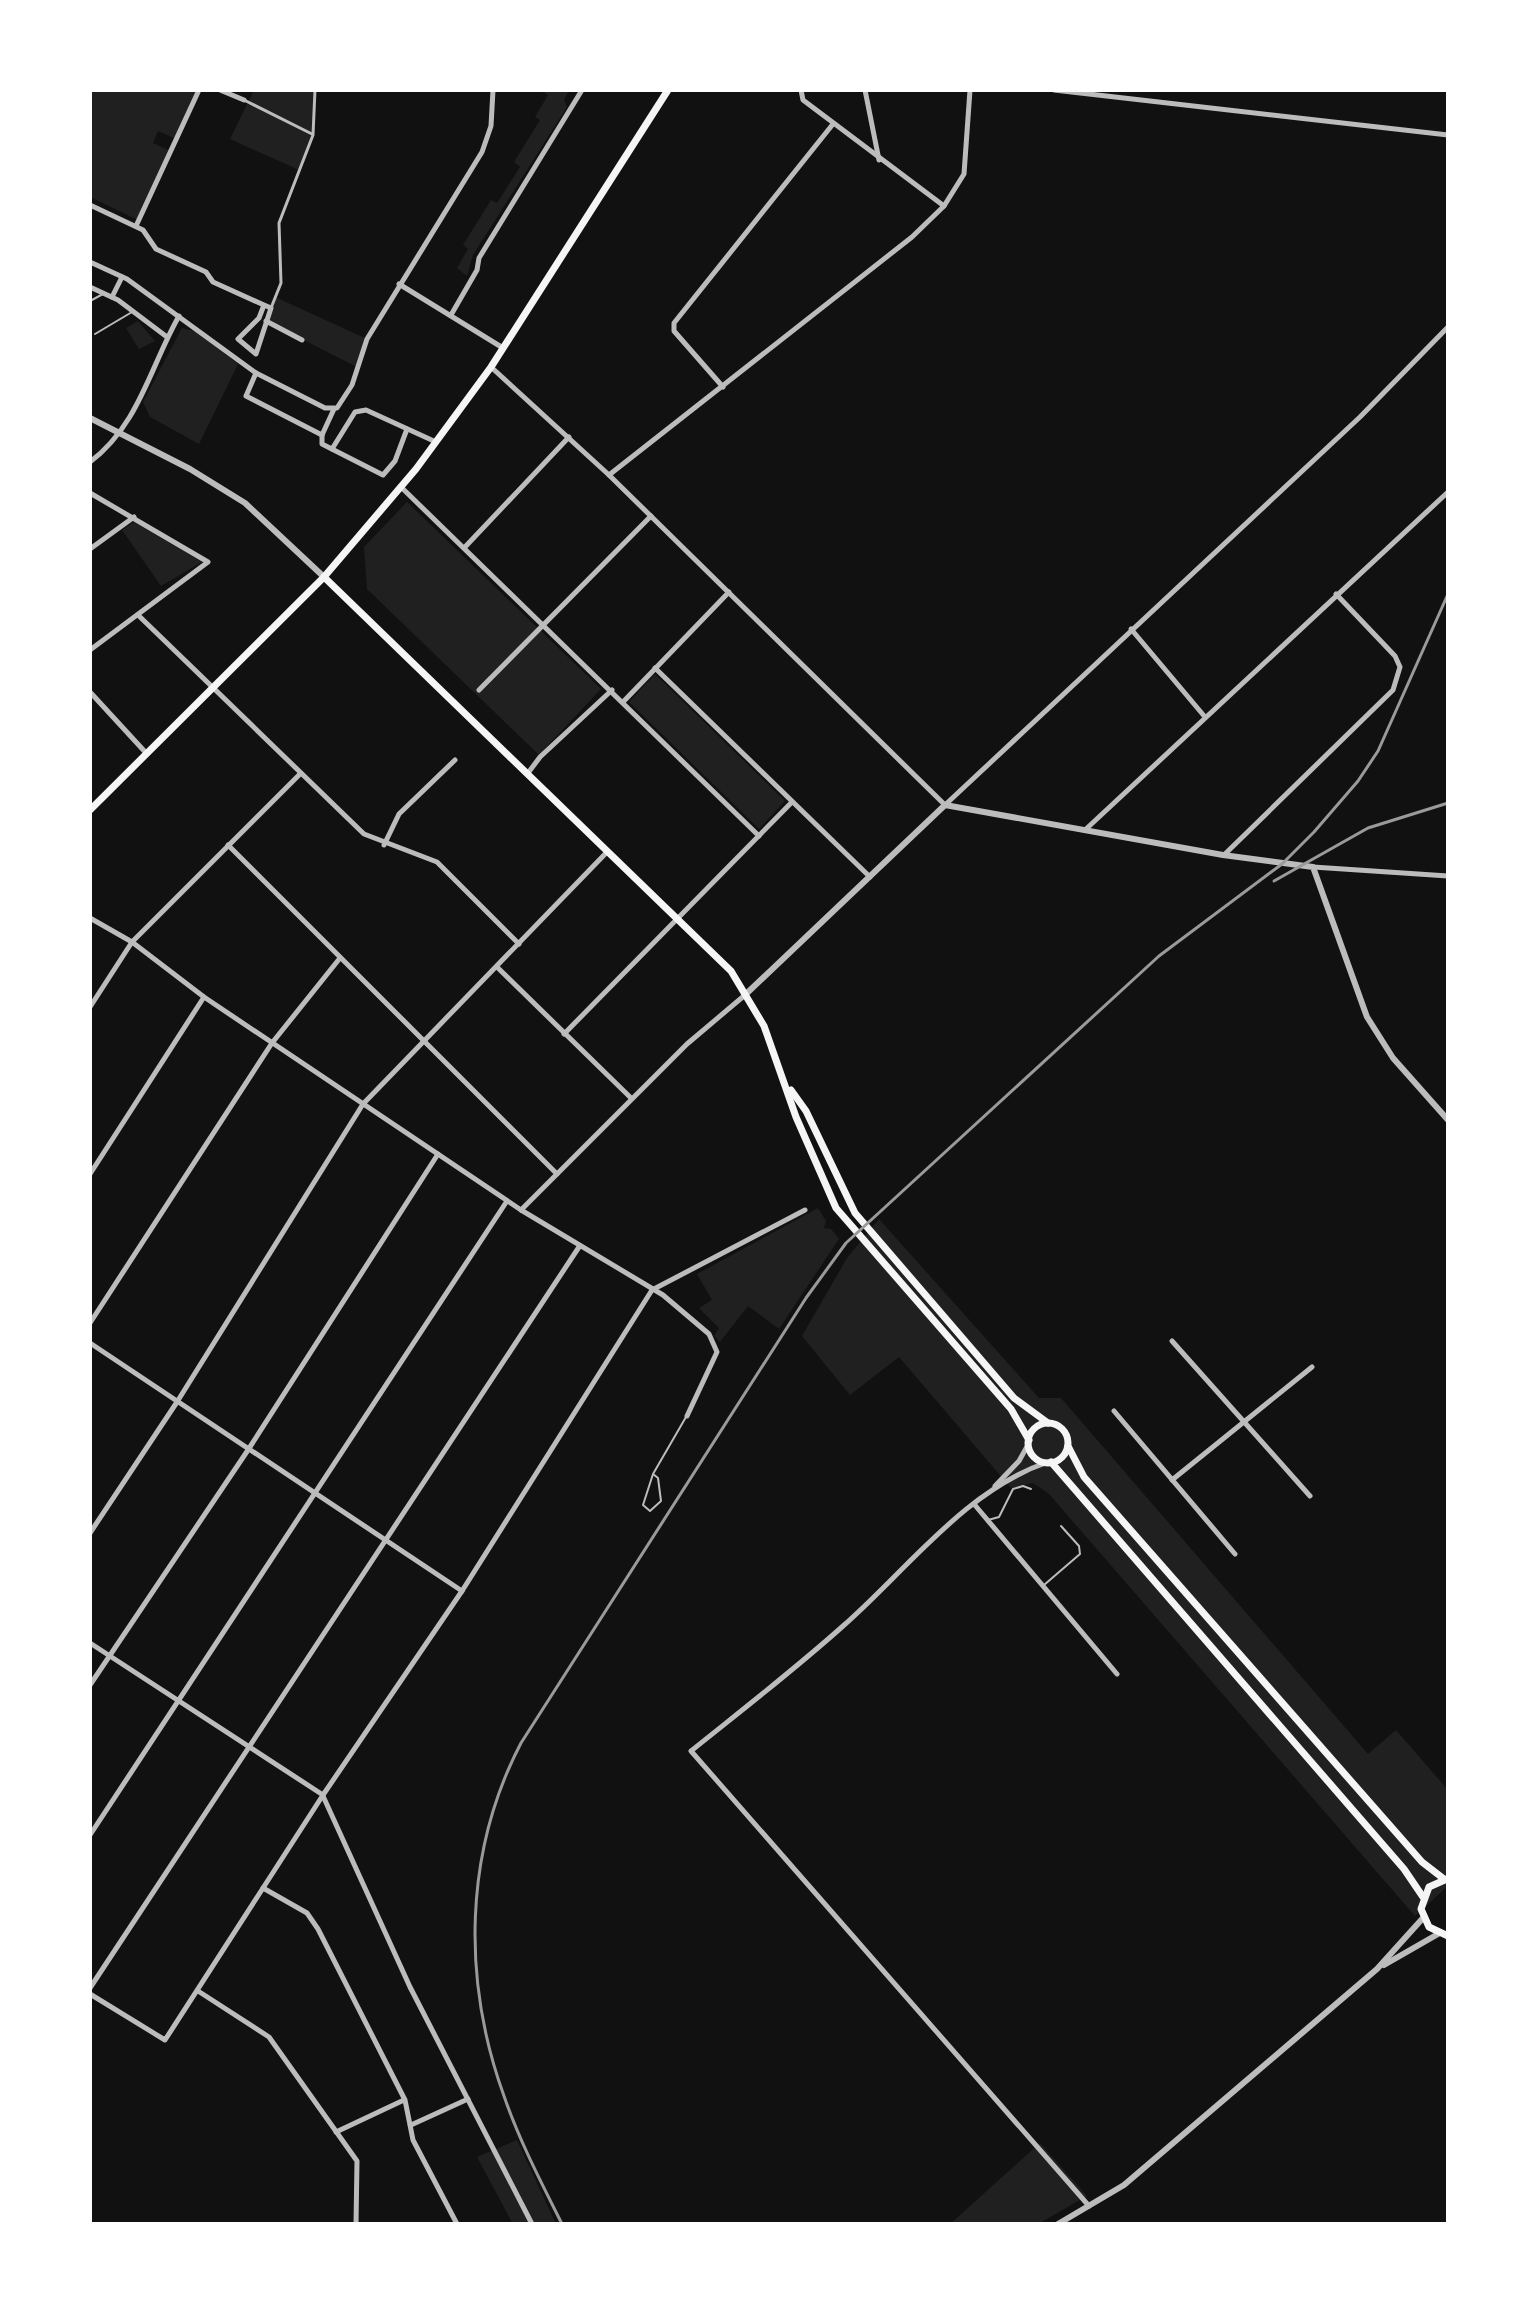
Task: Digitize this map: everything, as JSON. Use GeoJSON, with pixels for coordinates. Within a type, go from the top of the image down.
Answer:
{"type":"FeatureCollection","features":[{"type":"Feature","properties":{"kind":"main road"},"geometry":{"type":"LineString","coordinates":[[90,810],[216,689],[324,577],[401,487],[491,367],[668,90]]}},
{"type":"Feature","properties":{"kind":"main road"},"geometry":{"type":"LineString","coordinates":[[324,577],[731,971],[764,1026],[787,1084],[796,1117],[830,1199],[855,1233],[1021,1421],[1034,1455],[1050,1462],[1394,1857],[1423,1897],[1423,1918],[1438,1934],[1448,1936]]}},
{"type":"Feature","properties":{"kind":"main road"},"geometry":{"type":"LineString","coordinates":[[787,1084],[806,1111],[843,1194],[864,1225],[1014,1398],[1064,1431],[1080,1471],[1094,1489],[1422,1862],[1446,1879]]}},
{"type":"Feature","properties":{"kind":"main road"},"geometry":{"type":"LineString","coordinates":[[1029,1442],[1035,1429],[1048,1423]]}},
{"type":"Feature","properties":{"kind":"main road"},"geometry":{"type":"LineString","coordinates":[[1050,1462],[1063,1456],[1068,1446]]}},
{"type":"Feature","properties":{"kind":"main road"},"geometry":{"type":"LineString","coordinates":[[1423,1897],[1434,1883],[1446,1879]]}},
{"type":"Feature","properties":{"kind":"street"},"geometry":{"type":"LineString","coordinates":[[136,226],[199,90]]}},
{"type":"Feature","properties":{"kind":"street"},"geometry":{"type":"LineString","coordinates":[[220,90],[313,135]]}},
{"type":"Feature","properties":{"kind":"street"},"geometry":{"type":"LineString","coordinates":[[268,306],[256,354],[238,339],[259,318],[281,283],[279,223],[313,135],[315,90]]}},
{"type":"Feature","properties":{"kind":"street"},"geometry":{"type":"LineString","coordinates":[[407,429],[395,461],[383,475],[322,444],[322,435],[334,409],[345,400],[367,339],[482,152],[491,126],[493,90]]}},
{"type":"Feature","properties":{"kind":"street"},"geometry":{"type":"LineString","coordinates":[[451,315],[477,270],[479,258],[582,90]]}},
{"type":"Feature","properties":{"kind":"street"},"geometry":{"type":"LineString","coordinates":[[801,90],[803,100],[944,206]]}},
{"type":"Feature","properties":{"kind":"street"},"geometry":{"type":"LineString","coordinates":[[865,90],[879,160]]}},
{"type":"Feature","properties":{"kind":"street"},"geometry":{"type":"LineString","coordinates":[[609,475],[912,237],[944,206],[964,174],[970,90]]}},
{"type":"Feature","properties":{"kind":"street"},"geometry":{"type":"LineString","coordinates":[[1054,90],[1448,135]]}},
{"type":"Feature","properties":{"kind":"street"},"geometry":{"type":"LineString","coordinates":[[723,387],[674,331],[674,323],[833,124]]}},
{"type":"Feature","properties":{"kind":"street"},"geometry":{"type":"LineString","coordinates":[[90,205],[143,230],[156,249],[206,272],[213,282],[268,306]]}},
{"type":"Feature","properties":{"kind":"street"},"geometry":{"type":"LineString","coordinates":[[90,262],[122,277],[256,373],[325,408],[334,409]]}},
{"type":"Feature","properties":{"kind":"street"},"geometry":{"type":"LineString","coordinates":[[112,297],[122,277]]}},
{"type":"Feature","properties":{"kind":"street"},"geometry":{"type":"LineString","coordinates":[[399,284],[503,348]]}},
{"type":"Feature","properties":{"kind":"street"},"geometry":{"type":"LineString","coordinates":[[90,287],[134,311],[167,337]]}},
{"type":"Feature","properties":{"kind":"street"},"geometry":{"type":"LineString","coordinates":[[90,462],[119,434],[136,410],[179,316]]}},
{"type":"Feature","properties":{"kind":"street"},"geometry":{"type":"LineString","coordinates":[[266,321],[302,340]]}},
{"type":"Feature","properties":{"kind":"street"},"geometry":{"type":"LineString","coordinates":[[521,1210],[631,1098],[746,994],[1360,417],[1448,327]]}},
{"type":"Feature","properties":{"kind":"street"},"geometry":{"type":"LineString","coordinates":[[491,367],[609,475],[945,805],[1223,855],[1313,867],[1448,876]]}},
{"type":"Feature","properties":{"kind":"street"},"geometry":{"type":"LineString","coordinates":[[256,373],[246,396],[322,435]]}},
{"type":"Feature","properties":{"kind":"street"},"geometry":{"type":"LineString","coordinates":[[332,449],[355,412],[366,410],[436,442]]}},
{"type":"Feature","properties":{"kind":"street"},"geometry":{"type":"LineString","coordinates":[[90,418],[190,469],[245,503],[324,577]]}},
{"type":"Feature","properties":{"kind":"street"},"geometry":{"type":"LineString","coordinates":[[465,547],[569,437]]}},
{"type":"Feature","properties":{"kind":"street"},"geometry":{"type":"LineString","coordinates":[[401,487],[759,836]]}},
{"type":"Feature","properties":{"kind":"street"},"geometry":{"type":"LineString","coordinates":[[1085,830],[1448,492]]}},
{"type":"Feature","properties":{"kind":"street"},"geometry":{"type":"LineString","coordinates":[[90,493],[208,562],[90,650]]}},
{"type":"Feature","properties":{"kind":"street"},"geometry":{"type":"LineString","coordinates":[[479,690],[651,516]]}},
{"type":"Feature","properties":{"kind":"street"},"geometry":{"type":"LineString","coordinates":[[90,549],[134,517]]}},
{"type":"Feature","properties":{"kind":"street"},"geometry":{"type":"LineString","coordinates":[[623,702],[729,592]]}},
{"type":"Feature","properties":{"kind":"street"},"geometry":{"type":"LineString","coordinates":[[1223,855],[1393,690],[1400,667],[1395,656],[1336,594]]}},
{"type":"Feature","properties":{"kind":"street"},"geometry":{"type":"LineString","coordinates":[[138,615],[364,834],[384,845],[437,862],[519,944]]}},
{"type":"Feature","properties":{"kind":"street"},"geometry":{"type":"LineString","coordinates":[[1131,629],[1206,717]]}},
{"type":"Feature","properties":{"kind":"street"},"geometry":{"type":"LineString","coordinates":[[655,668],[870,877]]}},
{"type":"Feature","properties":{"kind":"street"},"geometry":{"type":"LineString","coordinates":[[528,773],[540,757],[612,690]]}},
{"type":"Feature","properties":{"kind":"street"},"geometry":{"type":"LineString","coordinates":[[90,692],[147,754]]}},
{"type":"Feature","properties":{"kind":"street"},"geometry":{"type":"LineString","coordinates":[[384,845],[399,814],[455,760]]}},
{"type":"Feature","properties":{"kind":"street"},"geometry":{"type":"LineString","coordinates":[[90,1007],[132,942],[300,774]]}},
{"type":"Feature","properties":{"kind":"street"},"geometry":{"type":"LineString","coordinates":[[564,1034],[792,802]]}},
{"type":"Feature","properties":{"kind":"street"},"geometry":{"type":"LineString","coordinates":[[228,845],[557,1174]]}},
{"type":"Feature","properties":{"kind":"street"},"geometry":{"type":"LineString","coordinates":[[90,1533],[177,1402],[363,1104],[608,851]]}},
{"type":"Feature","properties":{"kind":"street"},"geometry":{"type":"LineString","coordinates":[[1313,867],[1367,1017],[1393,1058],[1448,1120]]}},
{"type":"Feature","properties":{"kind":"street"},"geometry":{"type":"LineString","coordinates":[[90,918],[132,942],[204,997],[507,1201],[652,1290],[709,1334],[715,1346],[714,1364],[687,1416]]}},
{"type":"Feature","properties":{"kind":"street"},"geometry":{"type":"LineString","coordinates":[[90,1323],[272,1043],[340,958]]}},
{"type":"Feature","properties":{"kind":"street"},"geometry":{"type":"LineString","coordinates":[[498,968],[631,1098]]}},
{"type":"Feature","properties":{"kind":"street"},"geometry":{"type":"LineString","coordinates":[[90,1174],[204,997]]}},
{"type":"Feature","properties":{"kind":"street"},"geometry":{"type":"LineString","coordinates":[[90,1685],[248,1450],[438,1154]]}},
{"type":"Feature","properties":{"kind":"street"},"geometry":{"type":"LineString","coordinates":[[90,1835],[507,1201]]}},
{"type":"Feature","properties":{"kind":"street"},"geometry":{"type":"LineString","coordinates":[[90,1994],[165,2040],[323,1795],[462,1591],[652,1290],[805,1210]]}},
{"type":"Feature","properties":{"kind":"street"},"geometry":{"type":"LineString","coordinates":[[90,1988],[384,1537],[579,1247]]}},
{"type":"Feature","properties":{"kind":"street"},"geometry":{"type":"LineString","coordinates":[[1172,1341],[1310,1496]]}},
{"type":"Feature","properties":{"kind":"street"},"geometry":{"type":"LineString","coordinates":[[90,1343],[462,1591]]}},
{"type":"Feature","properties":{"kind":"street"},"geometry":{"type":"LineString","coordinates":[[1172,1480],[1312,1367]]}},
{"type":"Feature","properties":{"kind":"street"},"geometry":{"type":"LineString","coordinates":[[1114,1411],[1235,1554]]}},
{"type":"Feature","properties":{"kind":"street"},"geometry":{"type":"LineString","coordinates":[[989,1493],[1019,1461],[1029,1442]]}},
{"type":"Feature","properties":{"kind":"street"},"geometry":{"type":"LineString","coordinates":[[1050,1462],[1019,1474],[974,1504],[844,1626],[691,1751],[1090,2207]]}},
{"type":"Feature","properties":{"kind":"street"},"geometry":{"type":"LineString","coordinates":[[974,1504],[1117,1674]]}},
{"type":"Feature","properties":{"kind":"street"},"geometry":{"type":"LineString","coordinates":[[90,1643],[323,1795],[410,1987],[532,2224]]}},
{"type":"Feature","properties":{"kind":"street"},"geometry":{"type":"LineString","coordinates":[[263,1888],[307,1913],[318,1929],[405,2100],[413,2140],[457,2224]]}},
{"type":"Feature","properties":{"kind":"street"},"geometry":{"type":"LineString","coordinates":[[1058,2224],[1124,2185],[1377,1969],[1423,1918]]}},
{"type":"Feature","properties":{"kind":"street"},"geometry":{"type":"LineString","coordinates":[[1377,1969],[1438,1934]]}},
{"type":"Feature","properties":{"kind":"street"},"geometry":{"type":"LineString","coordinates":[[198,1991],[269,2037],[357,2161],[356,2224]]}},
{"type":"Feature","properties":{"kind":"street"},"geometry":{"type":"LineString","coordinates":[[411,2125],[468,2099]]}},
{"type":"Feature","properties":{"kind":"street"},"geometry":{"type":"LineString","coordinates":[[336,2132],[405,2100]]}},
{"type":"Feature","properties":{"kind":"lane"},"geometry":{"type":"LineString","coordinates":[[90,301],[104,293]]}},
{"type":"Feature","properties":{"kind":"lane"},"geometry":{"type":"LineString","coordinates":[[95,334],[134,311]]}},
{"type":"Feature","properties":{"kind":"lane"},"geometry":{"type":"LineString","coordinates":[[653,1474],[658,1478],[661,1501],[650,1511],[643,1505],[653,1474],[687,1416]]}},
{"type":"Feature","properties":{"kind":"lane"},"geometry":{"type":"LineString","coordinates":[[987,1520],[999,1517],[1013,1489],[1023,1486],[1031,1489]]}},
{"type":"Feature","properties":{"kind":"lane"},"geometry":{"type":"LineString","coordinates":[[1043,1586],[1080,1556],[1079,1546],[1061,1526]]}},
{"type":"Feature","properties":{"kind":"shaded area"},"geometry":{"type":"Polygon","coordinates":[[[91,90],[199,90],[176,139],[158,131],[153,143],[170,151],[138,220],[90,197],[91,90]]]}},
{"type":"Feature","properties":{"kind":"shaded area"},"geometry":{"type":"Polygon","coordinates":[[[254,90],[315,90],[313,135],[299,170],[230,139],[254,90]]]}},
{"type":"Feature","properties":{"kind":"shaded area"},"geometry":{"type":"Polygon","coordinates":[[[541,90],[569,90],[564,100],[567,107],[473,255],[467,276],[457,268],[468,249],[463,245],[491,200],[497,203],[520,167],[514,162],[540,120],[535,117],[548,95],[541,90]]]}},
{"type":"Feature","properties":{"kind":"shaded area"},"geometry":{"type":"Polygon","coordinates":[[[275,297],[367,339],[357,367],[266,321],[275,297]]]}},
{"type":"Feature","properties":{"kind":"shaded area"},"geometry":{"type":"Polygon","coordinates":[[[138,321],[155,341],[139,349],[126,328],[138,321]]]}},
{"type":"Feature","properties":{"kind":"shaded area"},"geometry":{"type":"Polygon","coordinates":[[[182,328],[195,331],[238,364],[199,444],[150,417],[143,402],[182,328]]]}},
{"type":"Feature","properties":{"kind":"shaded area"},"geometry":{"type":"Polygon","coordinates":[[[407,502],[601,689],[539,755],[367,589],[364,547],[407,502]]]}},
{"type":"Feature","properties":{"kind":"shaded area"},"geometry":{"type":"Polygon","coordinates":[[[134,522],[202,562],[161,586],[122,530],[134,522]]]}},
{"type":"Feature","properties":{"kind":"shaded area"},"geometry":{"type":"Polygon","coordinates":[[[655,674],[785,801],[759,829],[629,702],[655,674]]]}},
{"type":"Feature","properties":{"kind":"shaded area"},"geometry":{"type":"Polygon","coordinates":[[[818,1208],[826,1221],[824,1228],[831,1229],[839,1239],[779,1329],[748,1306],[720,1342],[714,1336],[719,1328],[699,1308],[712,1300],[697,1274],[818,1208]]]}},
{"type":"Feature","properties":{"kind":"shaded area"},"geometry":{"type":"Polygon","coordinates":[[[879,1219],[1039,1398],[1061,1398],[1368,1754],[1396,1730],[1448,1790],[1448,1886],[1415,1916],[1049,1494],[1033,1483],[1011,1488],[899,1357],[850,1395],[802,1336],[847,1258],[879,1219]]]}},
{"type":"Feature","properties":{"kind":"shaded area"},"geometry":{"type":"Polygon","coordinates":[[[517,2140],[556,2224],[513,2224],[477,2157],[517,2140]]]}},
{"type":"Feature","properties":{"kind":"shaded area"},"geometry":{"type":"Polygon","coordinates":[[[1040,2143],[1087,2196],[1038,2224],[950,2224],[1040,2143]]]}},
{"type":"Feature","properties":{"kind":"railway"},"geometry":{"type":"LineString","coordinates":[[562,2224],[523,2145],[504,2096],[490,2052],[476,1962],[475,1917],[479,1872],[488,1828],[502,1785],[521,1743],[806,1298],[846,1243],[1159,956],[1282,864],[1314,832],[1358,781],[1378,751],[1448,594]]}},
{"type":"Feature","properties":{"kind":"railway"},"geometry":{"type":"LineString","coordinates":[[1274,881],[1368,828],[1448,803]]}}]}
